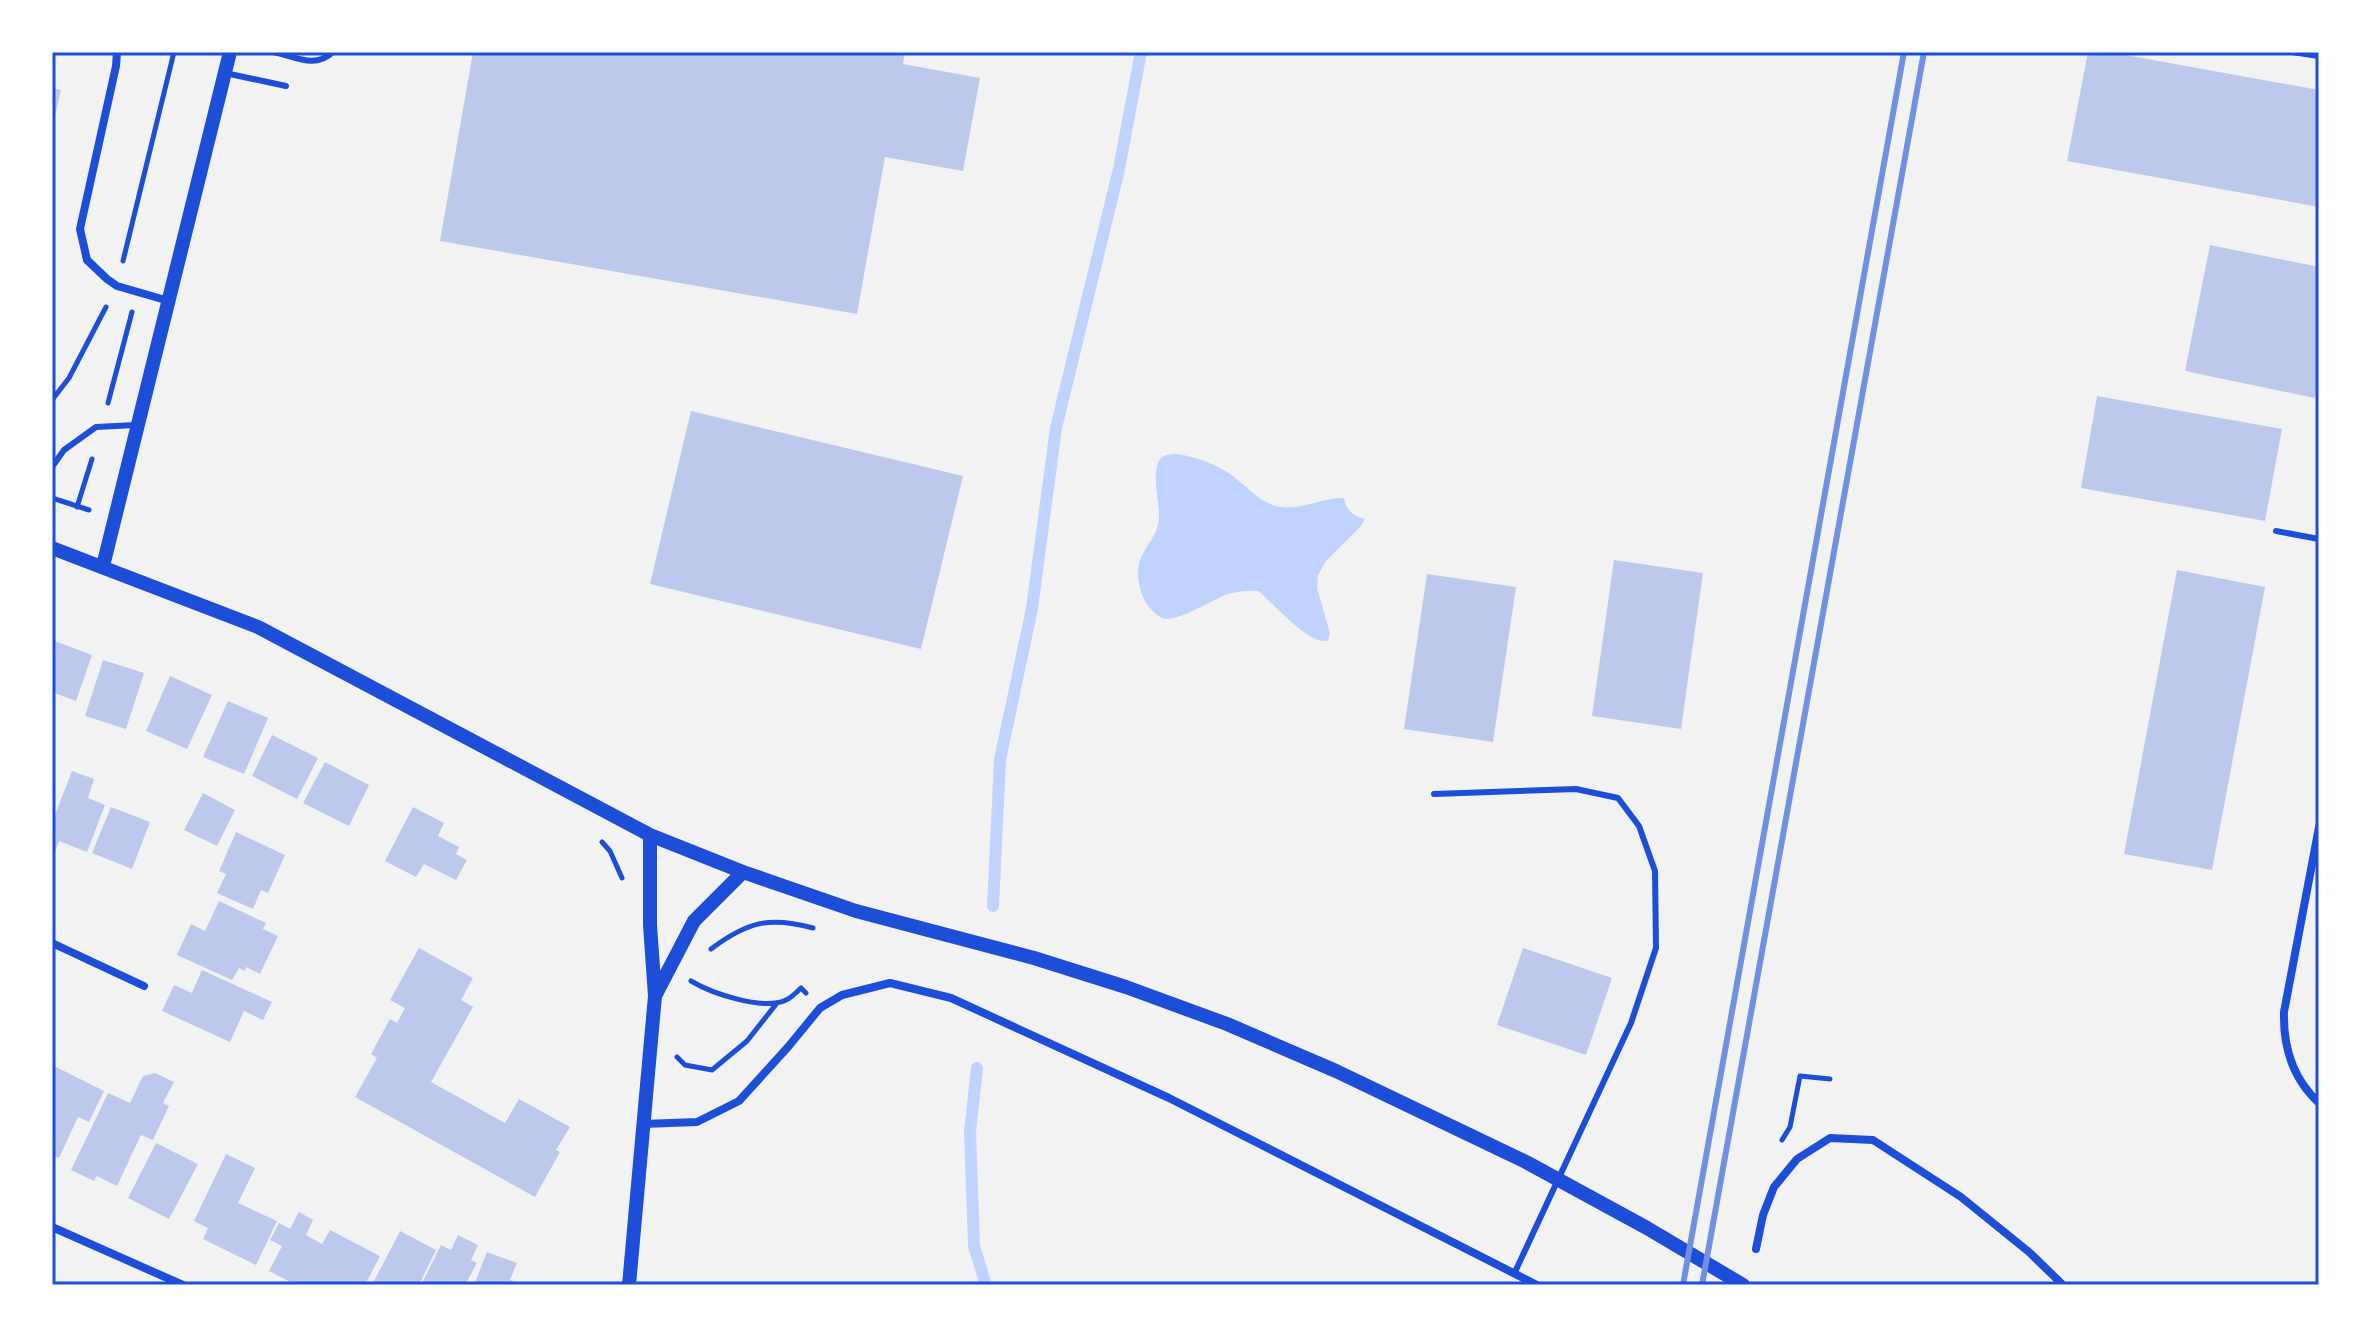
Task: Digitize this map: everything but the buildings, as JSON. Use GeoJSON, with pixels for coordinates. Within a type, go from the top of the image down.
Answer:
{"type":"FeatureCollection","features":[{"type":"Feature","properties":{"kind":"street"},"geometry":{"type":"LineString","coordinates":[[117,52],[80,229],[87,260],[117,286],[169,301]]}},
{"type":"Feature","properties":{"kind":"street"},"geometry":{"type":"LineString","coordinates":[[103,566],[230,52]]}},
{"type":"Feature","properties":{"kind":"street"},"geometry":{"type":"LineString","coordinates":[[52,548],[258,627],[650,835],[743,872],[856,911],[1060,966],[1227,1024],[1402,1101],[1526,1162],[1743,1285]]}},
{"type":"Feature","properties":{"kind":"street"},"geometry":{"type":"LineString","coordinates":[[2319,827],[2284,1012],[2284,1029],[2292,1064],[2308,1092],[2319,1103]]}},
{"type":"Feature","properties":{"kind":"street"},"geometry":{"type":"LineString","coordinates":[[629,1285],[655,996],[650,925],[650,835]]}},
{"type":"Feature","properties":{"kind":"street"},"geometry":{"type":"LineString","coordinates":[[655,996],[694,921],[743,872]]}},
{"type":"Feature","properties":{"kind":"street"},"geometry":{"type":"LineString","coordinates":[[52,943],[144,986]]}},
{"type":"Feature","properties":{"kind":"street"},"geometry":{"type":"LineString","coordinates":[[643,1124],[697,1122],[739,1101],[820,1008],[842,995],[890,983],[951,998],[1169,1098],[1537,1285]]}},
{"type":"Feature","properties":{"kind":"street"},"geometry":{"type":"LineString","coordinates":[[1756,1249],[1763,1215],[1774,1187],[1797,1159],[1830,1138],[1873,1140],[1961,1197],[2029,1252],[2063,1285]]}},
{"type":"Feature","properties":{"kind":"street"},"geometry":{"type":"LineString","coordinates":[[52,1227],[183,1285]]}},
{"type":"Feature","properties":{"kind":"lane"},"geometry":{"type":"LineString","coordinates":[[274,52],[314,62],[324,60],[333,52]]}},
{"type":"Feature","properties":{"kind":"lane"},"geometry":{"type":"LineString","coordinates":[[2292,52],[2319,56]]}},
{"type":"Feature","properties":{"kind":"lane"},"geometry":{"type":"LineString","coordinates":[[225,73],[286,86]]}},
{"type":"Feature","properties":{"kind":"lane"},"geometry":{"type":"LineString","coordinates":[[52,467],[64,450],[96,427],[139,425]]}},
{"type":"Feature","properties":{"kind":"lane"},"geometry":{"type":"LineString","coordinates":[[2276,531],[2319,539]]}},
{"type":"Feature","properties":{"kind":"lane"},"geometry":{"type":"LineString","coordinates":[[1434,794],[1576,789],[1618,798],[1639,826],[1655,871],[1656,948],[1631,1023],[1514,1274]]}},
{"type":"Feature","properties":{"kind":"path"},"geometry":{"type":"LineString","coordinates":[[52,400],[69,378],[117,286],[174,52]]}},
{"type":"Feature","properties":{"kind":"path"},"geometry":{"type":"LineString","coordinates":[[77,507],[137,292]]}},
{"type":"Feature","properties":{"kind":"path"},"geometry":{"type":"LineString","coordinates":[[52,498],[115,518]]}},
{"type":"Feature","properties":{"kind":"path"},"geometry":{"type":"LineString","coordinates":[[734,931],[767,921],[792,922],[821,930]]}},
{"type":"Feature","properties":{"kind":"path"},"geometry":{"type":"LineString","coordinates":[[683,990],[687,978],[705,989],[727,996],[777,1003],[788,999],[801,988],[820,1008]]}},
{"type":"Feature","properties":{"kind":"path"},"geometry":{"type":"LineString","coordinates":[[674,1055],[685,1065],[712,1070],[747,1041],[777,1003]]}},
{"type":"Feature","properties":{"kind":"water"},"geometry":{"type":"Polygon","coordinates":[[[1178,454],[1218,467],[1270,504],[1294,507],[1344,498],[1351,512],[1365,519],[1326,561],[1318,575],[1317,588],[1330,633],[1328,641],[1301,630],[1258,591],[1228,594],[1174,618],[1160,617],[1148,606],[1138,574],[1141,558],[1158,524],[1156,470],[1163,457],[1178,454]]]}},
{"type":"Feature","properties":{"kind":"waterway"},"geometry":{"type":"LineString","coordinates":[[993,906],[1000,760],[1032,608],[1056,428],[1119,169],[1141,52]]}},
{"type":"Feature","properties":{"kind":"waterway"},"geometry":{"type":"LineString","coordinates":[[977,1068],[970,1132],[974,1246],[986,1285]]}},
{"type":"Feature","properties":{"kind":"railway"},"geometry":{"type":"LineString","coordinates":[[1683,1285],[1904,52]]}},
{"type":"Feature","properties":{"kind":"railway"},"geometry":{"type":"LineString","coordinates":[[1702,1285],[1924,52]]}}]}
